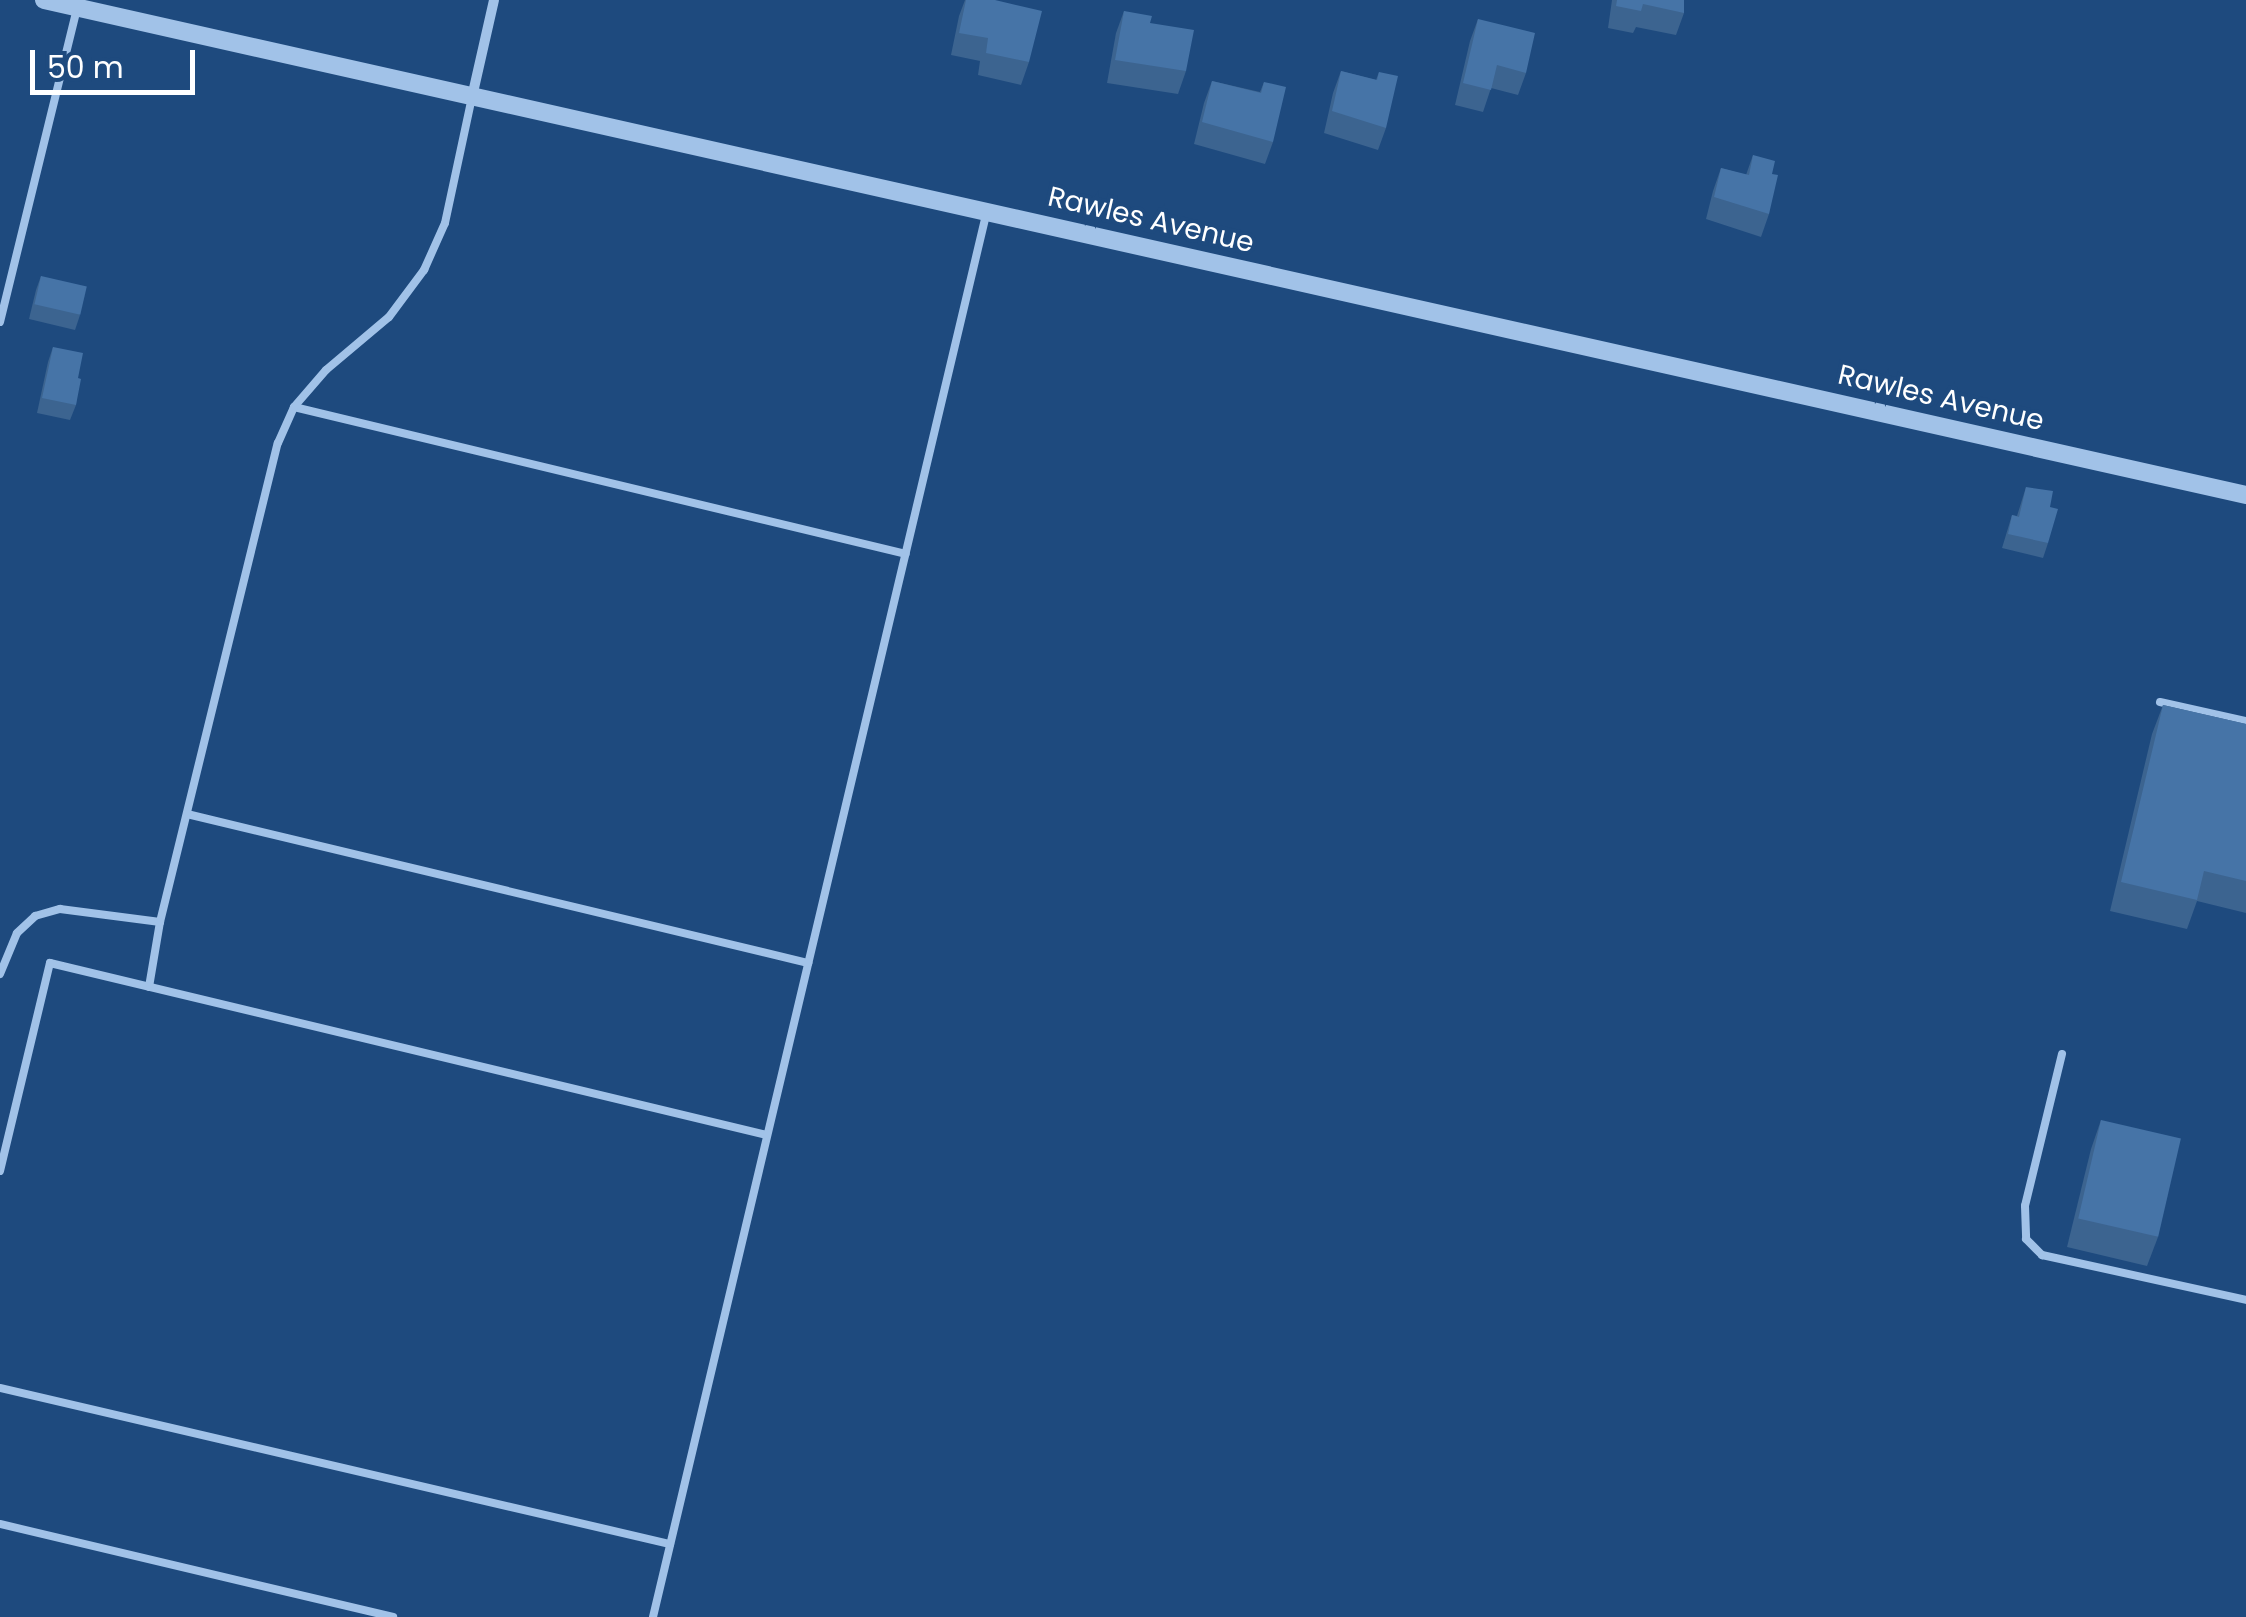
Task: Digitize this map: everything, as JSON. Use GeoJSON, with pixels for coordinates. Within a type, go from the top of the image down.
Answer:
{"type":"FeatureCollection","features":[{"type":"Feature","properties":{"kind":"street","name":"Rawles Avenue"},"geometry":{"type":"LineString","coordinates":[[44,0],[2246,495]]}},
{"type":"Feature","properties":{"kind":"street"},"geometry":{"type":"LineString","coordinates":[[472,97],[494,0]]}},
{"type":"Feature","properties":{"kind":"lane"},"geometry":{"type":"LineString","coordinates":[[0,322],[77,8]]}},
{"type":"Feature","properties":{"kind":"lane"},"geometry":{"type":"LineString","coordinates":[[149,986],[160,922],[278,443],[294,407],[326,370],[390,316],[424,270],[445,223],[472,97]]}},
{"type":"Feature","properties":{"kind":"lane"},"geometry":{"type":"LineString","coordinates":[[652,1617],[987,210]]}},
{"type":"Feature","properties":{"kind":"lane"},"geometry":{"type":"LineString","coordinates":[[294,407],[906,554]]}},
{"type":"Feature","properties":{"kind":"lane"},"geometry":{"type":"LineString","coordinates":[[2160,702],[2246,721]]}},
{"type":"Feature","properties":{"kind":"lane"},"geometry":{"type":"LineString","coordinates":[[187,814],[808,963]]}},
{"type":"Feature","properties":{"kind":"lane"},"geometry":{"type":"LineString","coordinates":[[0,974],[17,932],[34,916],[60,909],[160,922]]}},
{"type":"Feature","properties":{"kind":"lane"},"geometry":{"type":"LineString","coordinates":[[0,1172],[50,963],[767,1135]]}},
{"type":"Feature","properties":{"kind":"lane"},"geometry":{"type":"LineString","coordinates":[[2062,1054],[2025,1206],[2026,1239],[2042,1255],[2246,1300]]}},
{"type":"Feature","properties":{"kind":"lane"},"geometry":{"type":"LineString","coordinates":[[0,1388],[670,1544]]}},
{"type":"Feature","properties":{"kind":"lane"},"geometry":{"type":"LineString","coordinates":[[0,1524],[393,1617]]}},
{"type":"Feature","properties":{"kind":"building"},"geometry":{"type":"Polygon","coordinates":[[[966,0],[995,0],[1042,11],[1029,62],[986,53],[988,38],[959,33],[966,0]]]}},
{"type":"Feature","properties":{"kind":"building"},"geometry":{"type":"Polygon","coordinates":[[[1617,0],[1684,0],[1684,13],[1643,4],[1641,11],[1616,6],[1617,0]]]}},
{"type":"Feature","properties":{"kind":"building"},"geometry":{"type":"Polygon","coordinates":[[[1124,11],[1152,16],[1150,23],[1194,30],[1186,71],[1115,60],[1124,11]]]}},
{"type":"Feature","properties":{"kind":"building"},"geometry":{"type":"Polygon","coordinates":[[[1478,19],[1535,33],[1526,73],[1497,65],[1491,90],[1463,83],[1478,19]]]}},
{"type":"Feature","properties":{"kind":"building"},"geometry":{"type":"Polygon","coordinates":[[[1341,71],[1377,80],[1379,72],[1398,76],[1386,128],[1332,111],[1341,71]]]}},
{"type":"Feature","properties":{"kind":"building"},"geometry":{"type":"Polygon","coordinates":[[[1212,81],[1261,93],[1264,82],[1286,87],[1273,142],[1202,122],[1212,81]]]}},
{"type":"Feature","properties":{"kind":"building"},"geometry":{"type":"Polygon","coordinates":[[[1753,155],[1775,161],[1772,174],[1778,175],[1769,214],[1714,197],[1721,168],[1749,175],[1753,155]]]}},
{"type":"Feature","properties":{"kind":"building"},"geometry":{"type":"Polygon","coordinates":[[[41,276],[87,287],[80,315],[34,304],[41,276]]]}},
{"type":"Feature","properties":{"kind":"building"},"geometry":{"type":"Polygon","coordinates":[[[53,347],[83,353],[76,405],[42,398],[53,347]]]}},
{"type":"Feature","properties":{"kind":"building"},"geometry":{"type":"Polygon","coordinates":[[[2026,487],[2053,491],[2050,507],[2058,509],[2048,543],[2008,534],[2012,515],[2019,517],[2026,487]]]}},
{"type":"Feature","properties":{"kind":"building"},"geometry":{"type":"Polygon","coordinates":[[[2163,705],[2246,724],[2246,881],[2204,871],[2197,900],[2121,882],[2163,705]]]}},
{"type":"Feature","properties":{"kind":"building"},"geometry":{"type":"Polygon","coordinates":[[[2101,1120],[2181,1138],[2158,1237],[2078,1218],[2101,1120]]]}}]}
